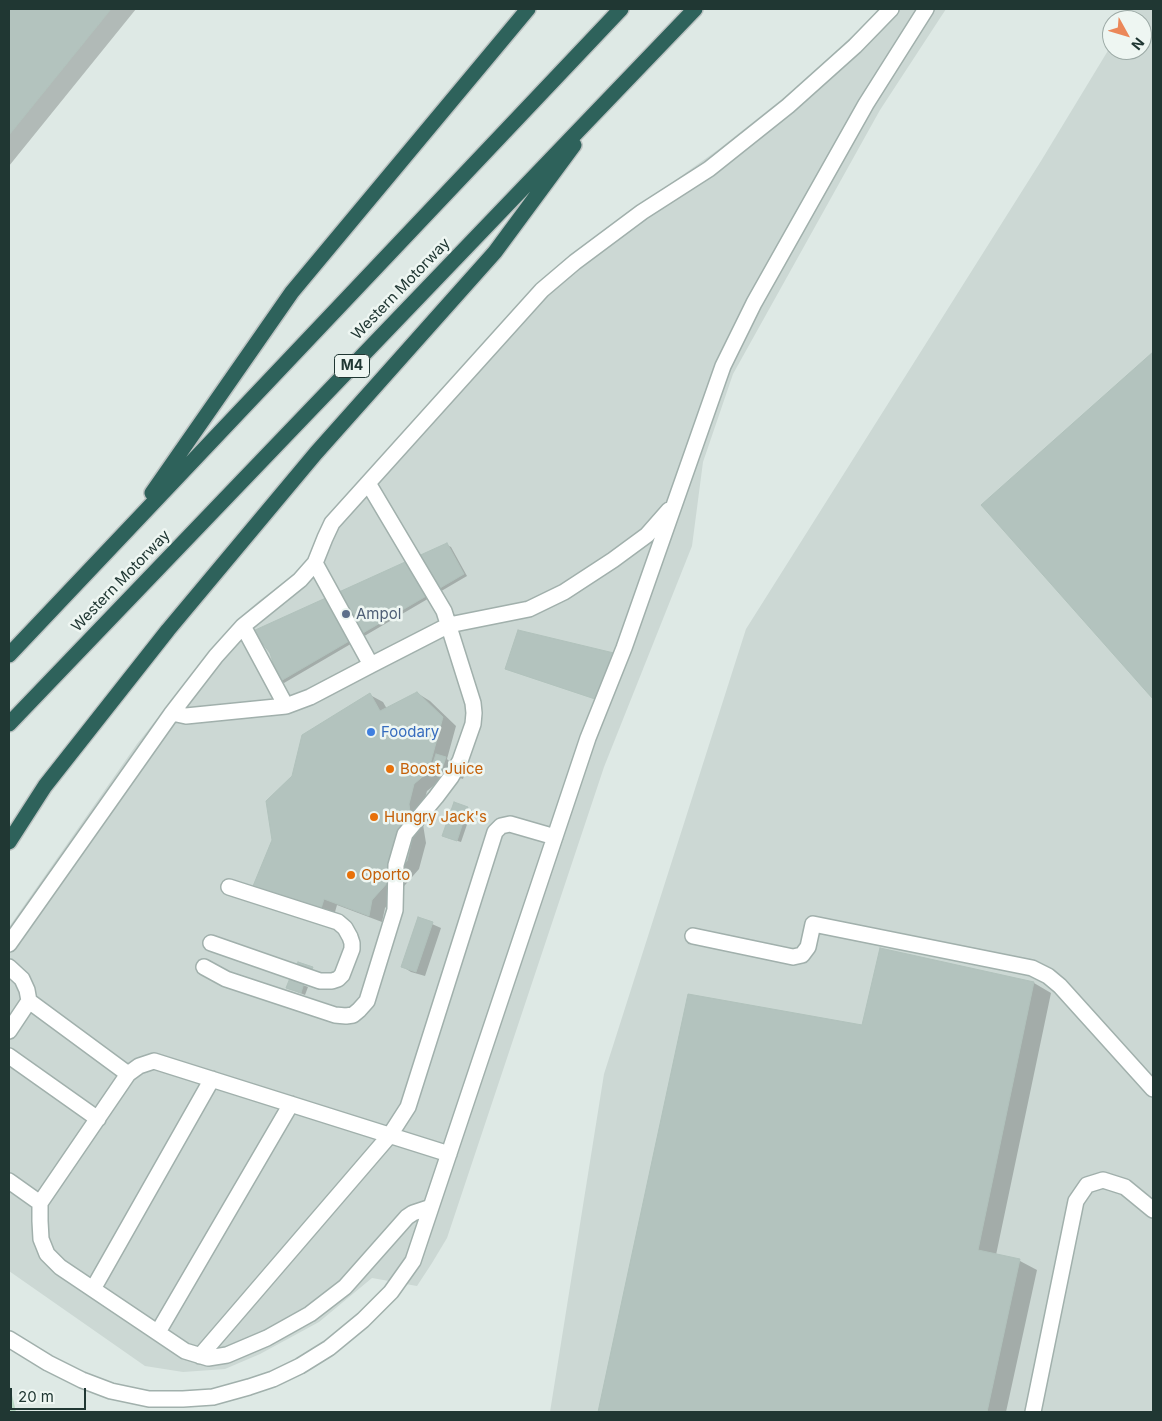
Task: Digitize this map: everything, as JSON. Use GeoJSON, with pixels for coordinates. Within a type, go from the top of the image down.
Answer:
{"type":"FeatureCollection","features":[{"type":"Feature","properties":{"kind":"highway"},"geometry":{"type":"LineString","coordinates":[[124,533],[292,292],[528,9]]}},
{"type":"Feature","properties":{"kind":"highway","name":"Western Motorway"},"geometry":{"type":"LineString","coordinates":[[9,655],[621,9]]}},
{"type":"Feature","properties":{"kind":"highway","name":"Western Motorway"},"geometry":{"type":"LineString","coordinates":[[9,724],[695,9]]}},
{"type":"Feature","properties":{"kind":"highway"},"geometry":{"type":"LineString","coordinates":[[9,842],[45,786],[168,630],[316,454],[495,252],[611,96]]}},
{"type":"Feature","properties":{"kind":"lane"},"geometry":{"type":"LineString","coordinates":[[9,944],[172,713],[216,656],[243,626],[300,580],[315,563],[332,523],[542,290],[575,262],[642,212],[709,169],[788,106],[854,46],[891,9]]}},
{"type":"Feature","properties":{"kind":"lane"},"geometry":{"type":"LineString","coordinates":[[9,1340],[82,1380],[111,1391],[149,1399],[183,1400],[213,1397],[273,1379],[300,1366],[329,1348],[363,1320],[390,1292],[413,1261],[588,738],[624,648],[723,366],[754,303],[866,104],[926,9]]}},
{"type":"Feature","properties":{"kind":"lane"},"geometry":{"type":"LineString","coordinates":[[204,967],[226,979],[336,1015],[353,1015],[364,1006],[395,910],[396,864],[405,834],[451,777],[460,760],[473,724],[473,702],[444,611],[368,483]]}},
{"type":"Feature","properties":{"kind":"lane"},"geometry":{"type":"LineString","coordinates":[[172,713],[186,716],[286,706],[310,697],[370,664],[449,625],[528,609],[564,592],[613,560],[647,535],[674,504]]}},
{"type":"Feature","properties":{"kind":"lane"},"geometry":{"type":"LineString","coordinates":[[315,563],[370,664]]}},
{"type":"Feature","properties":{"kind":"lane"},"geometry":{"type":"LineString","coordinates":[[243,626],[286,706]]}},
{"type":"Feature","properties":{"kind":"lane"},"geometry":{"type":"LineString","coordinates":[[200,1356],[390,1135],[408,1107],[495,832],[501,826],[510,824],[555,837]]}},
{"type":"Feature","properties":{"kind":"lane"},"geometry":{"type":"LineString","coordinates":[[211,943],[320,981],[338,979],[342,975],[352,950],[350,937],[345,928],[338,922],[229,887]]}},
{"type":"Feature","properties":{"kind":"lane"},"geometry":{"type":"LineString","coordinates":[[693,936],[793,957],[802,955],[808,947],[813,924],[1032,968],[1048,976],[1066,991],[1153,1090]]}},
{"type":"Feature","properties":{"kind":"lane"},"geometry":{"type":"LineString","coordinates":[[9,967],[22,980],[27,990],[29,1002],[9,1031]]}},
{"type":"Feature","properties":{"kind":"lane"},"geometry":{"type":"LineString","coordinates":[[29,1002],[128,1074]]}},
{"type":"Feature","properties":{"kind":"lane"},"geometry":{"type":"LineString","coordinates":[[9,1056],[98,1118]]}},
{"type":"Feature","properties":{"kind":"lane"},"geometry":{"type":"LineString","coordinates":[[431,1207],[407,1217],[345,1288],[310,1314],[267,1338],[227,1355],[208,1358],[185,1351],[60,1267],[47,1254],[42,1238],[40,1221],[40,1203],[128,1074],[139,1066],[154,1061],[449,1154]]}},
{"type":"Feature","properties":{"kind":"lane"},"geometry":{"type":"LineString","coordinates":[[93,1289],[212,1080]]}},
{"type":"Feature","properties":{"kind":"lane"},"geometry":{"type":"LineString","coordinates":[[158,1332],[291,1104]]}},
{"type":"Feature","properties":{"kind":"lane"},"geometry":{"type":"LineString","coordinates":[[1033,1412],[1076,1201],[1087,1185],[1103,1180],[1125,1187],[1153,1210]]}},
{"type":"Feature","properties":{"kind":"lane"},"geometry":{"type":"LineString","coordinates":[[9,1181],[40,1203]]}},
{"type":"Feature","properties":{"kind":"shaded area"},"geometry":{"type":"Polygon","coordinates":[[[878,9],[946,9],[880,110],[733,374],[703,462],[692,546],[604,767],[447,1238],[417,1286],[372,1278],[319,1322],[260,1354],[225,1369],[183,1372],[145,1366],[9,1271],[9,927],[137,744],[217,643],[245,613],[290,578],[307,560],[327,518],[532,292],[565,259],[719,149],[801,84],[868,21],[878,9]]]}},
{"type":"Feature","properties":{"kind":"shaded area"},"geometry":{"type":"Polygon","coordinates":[[[1153,9],[1153,1412],[550,1412],[604,1074],[746,629],[1041,161],[1102,60],[1152,60],[1152,10],[1132,10],[1153,9]]]}},
{"type":"Feature","properties":{"kind":"green space"},"geometry":{"type":"Polygon","coordinates":[[[9,1382],[16,1412],[9,1412],[9,1382]]]}},
{"type":"Feature","properties":{"kind":"building"},"geometry":{"type":"Polygon","coordinates":[[[9,9],[111,9],[9,135],[9,9]]]}},
{"type":"Feature","properties":{"kind":"building"},"geometry":{"type":"Polygon","coordinates":[[[1153,352],[1153,699],[981,505],[1153,352]]]}},
{"type":"Feature","properties":{"kind":"building"},"geometry":{"type":"Polygon","coordinates":[[[447,543],[464,574],[279,682],[270,653],[253,631],[447,543]]]}},
{"type":"Feature","properties":{"kind":"building"},"geometry":{"type":"Polygon","coordinates":[[[518,630],[618,654],[604,702],[505,669],[518,630]]]}},
{"type":"Feature","properties":{"kind":"building"},"geometry":{"type":"Polygon","coordinates":[[[417,692],[443,717],[428,772],[414,784],[409,804],[413,835],[407,861],[372,900],[369,916],[324,899],[320,912],[251,891],[272,840],[266,801],[292,776],[302,735],[370,693],[380,711],[417,692]]]}},
{"type":"Feature","properties":{"kind":"building"},"geometry":{"type":"Polygon","coordinates":[[[436,754],[446,757],[441,772],[431,769],[436,754]]]}},
{"type":"Feature","properties":{"kind":"building"},"geometry":{"type":"Polygon","coordinates":[[[454,802],[468,807],[457,841],[442,836],[454,802]]]}},
{"type":"Feature","properties":{"kind":"building"},"geometry":{"type":"Polygon","coordinates":[[[418,917],[433,922],[416,972],[401,967],[418,917]]]}},
{"type":"Feature","properties":{"kind":"building"},"geometry":{"type":"Polygon","coordinates":[[[880,948],[1034,982],[978,1250],[1020,1259],[987,1412],[598,1412],[688,994],[862,1025],[880,948]]]}},
{"type":"Feature","properties":{"kind":"building"},"geometry":{"type":"Polygon","coordinates":[[[298,962],[313,967],[309,977],[294,972],[298,962]]]}},
{"type":"Feature","properties":{"kind":"building"},"geometry":{"type":"Polygon","coordinates":[[[290,978],[304,983],[301,993],[286,988],[290,978]]]}},
{"type":"Feature","properties":{"kind":"place","name":"Ampol"},"geometry":{"type":"Point","coordinates":[346,614]}},
{"type":"Feature","properties":{"kind":"place","name":"Foodary"},"geometry":{"type":"Point","coordinates":[371,732]}},
{"type":"Feature","properties":{"kind":"place","name":"Boost Juice"},"geometry":{"type":"Point","coordinates":[390,769]}},
{"type":"Feature","properties":{"kind":"place","name":"Hungry Jack's"},"geometry":{"type":"Point","coordinates":[374,817]}},
{"type":"Feature","properties":{"kind":"place","name":"Oporto"},"geometry":{"type":"Point","coordinates":[351,875]}}]}
